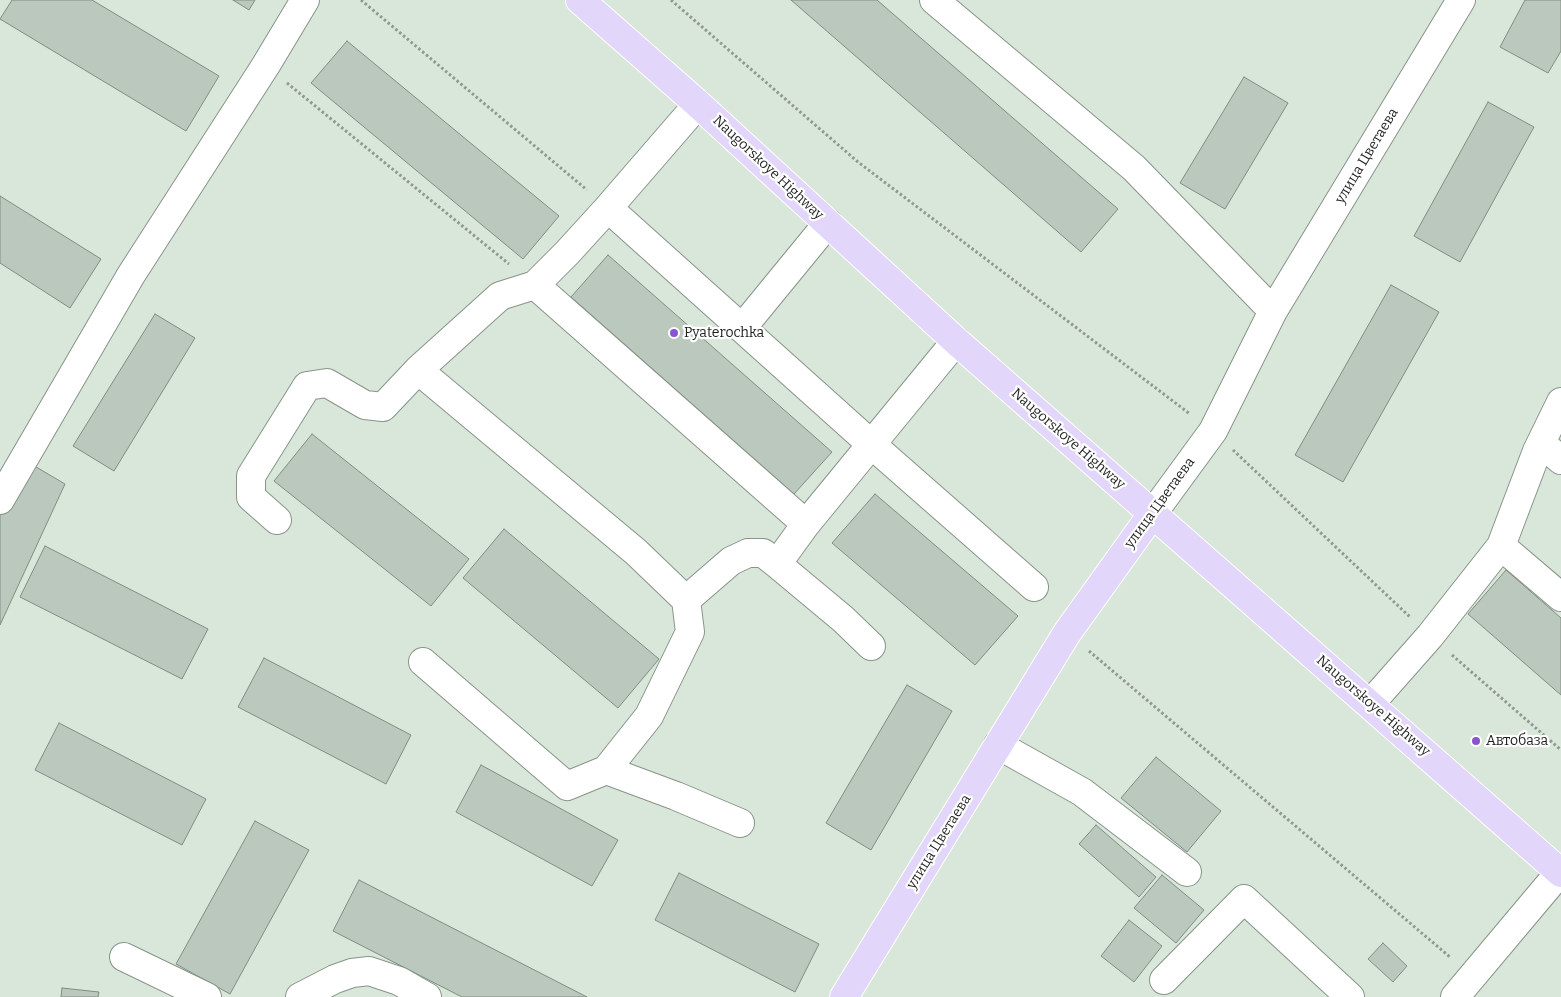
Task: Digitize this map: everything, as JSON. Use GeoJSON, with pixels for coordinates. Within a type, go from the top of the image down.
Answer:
{"type":"FeatureCollection","features":[{"type":"Feature","properties":{"kind":"main road","name":"Naugorskoye Highway"},"geometry":{"type":"LineString","coordinates":[[580,0],[698,104],[956,341],[1560,873]]}},
{"type":"Feature","properties":{"kind":"main road","name":"улица Цветаева"},"geometry":{"type":"LineString","coordinates":[[844,997],[1067,633],[1153,513]]}},
{"type":"Feature","properties":{"kind":"street"},"geometry":{"type":"LineString","coordinates":[[0,500],[131,274],[266,65],[305,0]]}},
{"type":"Feature","properties":{"kind":"street"},"geometry":{"type":"LineString","coordinates":[[934,0],[1134,168],[1273,311]]}},
{"type":"Feature","properties":{"kind":"street","name":"улица Цветаева"},"geometry":{"type":"LineString","coordinates":[[1153,513],[1213,431],[1273,311],[1461,0]]}},
{"type":"Feature","properties":{"kind":"street"},"geometry":{"type":"LineString","coordinates":[[277,520],[251,497],[251,476],[307,386],[327,383],[365,405],[383,407],[418,370],[500,296],[535,285],[567,254],[698,104]]}},
{"type":"Feature","properties":{"kind":"street"},"geometry":{"type":"LineString","coordinates":[[608,208],[871,444],[1034,587]]}},
{"type":"Feature","properties":{"kind":"street"},"geometry":{"type":"LineString","coordinates":[[742,328],[828,223]]}},
{"type":"Feature","properties":{"kind":"street"},"geometry":{"type":"LineString","coordinates":[[535,285],[806,524]]}},
{"type":"Feature","properties":{"kind":"street"},"geometry":{"type":"LineString","coordinates":[[777,564],[806,524],[956,341]]}},
{"type":"Feature","properties":{"kind":"street"},"geometry":{"type":"LineString","coordinates":[[418,370],[636,552],[686,600],[690,632],[649,716],[606,770],[567,786],[423,662]]}},
{"type":"Feature","properties":{"kind":"street"},"geometry":{"type":"LineString","coordinates":[[1370,704],[1430,636],[1501,546],[1551,451],[1561,402]]}},
{"type":"Feature","properties":{"kind":"street"},"geometry":{"type":"LineString","coordinates":[[1501,546],[1561,597]]}},
{"type":"Feature","properties":{"kind":"street"},"geometry":{"type":"LineString","coordinates":[[686,600],[731,561],[748,553],[763,553],[843,619],[871,646]]}},
{"type":"Feature","properties":{"kind":"street"},"geometry":{"type":"LineString","coordinates":[[998,745],[1082,792],[1187,872]]}},
{"type":"Feature","properties":{"kind":"street"},"geometry":{"type":"LineString","coordinates":[[606,770],[676,796],[740,823]]}},
{"type":"Feature","properties":{"kind":"street"},"geometry":{"type":"LineString","coordinates":[[1455,997],[1560,873]]}},
{"type":"Feature","properties":{"kind":"street"},"geometry":{"type":"LineString","coordinates":[[1164,980],[1244,899],[1350,997]]}},
{"type":"Feature","properties":{"kind":"street"},"geometry":{"type":"LineString","coordinates":[[124,957],[207,997]]}},
{"type":"Feature","properties":{"kind":"street"},"geometry":{"type":"LineString","coordinates":[[300,997],[335,979],[352,973],[370,971],[398,982],[427,997]]}},
{"type":"Feature","properties":{"kind":"path"},"geometry":{"type":"LineString","coordinates":[[362,0],[608,208]]}},
{"type":"Feature","properties":{"kind":"path"},"geometry":{"type":"LineString","coordinates":[[671,0],[858,162],[1213,431],[1430,636],[1561,750]]}},
{"type":"Feature","properties":{"kind":"path"},"geometry":{"type":"LineString","coordinates":[[266,65],[535,285]]}},
{"type":"Feature","properties":{"kind":"path"},"geometry":{"type":"LineString","coordinates":[[1067,633],[1473,976]]}},
{"type":"Feature","properties":{"kind":"building"},"geometry":{"type":"Polygon","coordinates":[[[12,0],[92,0],[219,76],[186,131],[0,19],[12,0]]]}},
{"type":"Feature","properties":{"kind":"building"},"geometry":{"type":"Polygon","coordinates":[[[233,0],[255,0],[249,10],[233,0]]]}},
{"type":"Feature","properties":{"kind":"building"},"geometry":{"type":"Polygon","coordinates":[[[791,0],[877,0],[1118,209],[1081,252],[791,0]]]}},
{"type":"Feature","properties":{"kind":"building"},"geometry":{"type":"Polygon","coordinates":[[[1525,0],[1561,0],[1561,51],[1548,73],[1500,47],[1525,0]]]}},
{"type":"Feature","properties":{"kind":"building"},"geometry":{"type":"Polygon","coordinates":[[[347,41],[559,216],[523,259],[311,83],[347,41]]]}},
{"type":"Feature","properties":{"kind":"building"},"geometry":{"type":"Polygon","coordinates":[[[1244,77],[1288,103],[1225,209],[1180,183],[1244,77]]]}},
{"type":"Feature","properties":{"kind":"building"},"geometry":{"type":"Polygon","coordinates":[[[1488,102],[1534,127],[1460,262],[1414,236],[1488,102]]]}},
{"type":"Feature","properties":{"kind":"building"},"geometry":{"type":"Polygon","coordinates":[[[0,196],[101,259],[70,308],[0,263],[0,196]]]}},
{"type":"Feature","properties":{"kind":"building"},"geometry":{"type":"Polygon","coordinates":[[[608,255],[832,452],[794,494],[571,297],[608,255]]]}},
{"type":"Feature","properties":{"kind":"building"},"geometry":{"type":"Polygon","coordinates":[[[1391,285],[1439,312],[1343,482],[1295,455],[1391,285]]]}},
{"type":"Feature","properties":{"kind":"building"},"geometry":{"type":"Polygon","coordinates":[[[155,314],[195,338],[114,471],[73,446],[155,314]]]}},
{"type":"Feature","properties":{"kind":"building"},"geometry":{"type":"Polygon","coordinates":[[[312,434],[469,559],[431,606],[274,481],[312,434]]]}},
{"type":"Feature","properties":{"kind":"building"},"geometry":{"type":"Polygon","coordinates":[[[26,461],[65,484],[0,625],[0,513],[26,461]]]}},
{"type":"Feature","properties":{"kind":"building"},"geometry":{"type":"Polygon","coordinates":[[[875,494],[1018,616],[975,665],[832,543],[875,494]]]}},
{"type":"Feature","properties":{"kind":"building"},"geometry":{"type":"Polygon","coordinates":[[[504,529],[659,659],[618,708],[463,578],[504,529]]]}},
{"type":"Feature","properties":{"kind":"building"},"geometry":{"type":"Polygon","coordinates":[[[45,546],[208,629],[182,679],[20,597],[45,546]]]}},
{"type":"Feature","properties":{"kind":"building"},"geometry":{"type":"Polygon","coordinates":[[[1506,570],[1561,618],[1561,695],[1468,614],[1506,570]]]}},
{"type":"Feature","properties":{"kind":"building"},"geometry":{"type":"Polygon","coordinates":[[[264,658],[411,735],[386,784],[238,707],[264,658]]]}},
{"type":"Feature","properties":{"kind":"building"},"geometry":{"type":"Polygon","coordinates":[[[907,685],[952,711],[871,850],[826,823],[907,685]]]}},
{"type":"Feature","properties":{"kind":"building"},"geometry":{"type":"Polygon","coordinates":[[[59,723],[206,799],[182,845],[35,770],[59,723]]]}},
{"type":"Feature","properties":{"kind":"building"},"geometry":{"type":"Polygon","coordinates":[[[1156,757],[1221,811],[1187,852],[1121,798],[1156,757]]]}},
{"type":"Feature","properties":{"kind":"building"},"geometry":{"type":"Polygon","coordinates":[[[481,765],[618,840],[592,886],[456,812],[481,765]]]}},
{"type":"Feature","properties":{"kind":"building"},"geometry":{"type":"Polygon","coordinates":[[[255,821],[309,850],[230,994],[176,964],[255,821]]]}},
{"type":"Feature","properties":{"kind":"building"},"geometry":{"type":"Polygon","coordinates":[[[1096,825],[1156,877],[1139,897],[1079,844],[1096,825]]]}},
{"type":"Feature","properties":{"kind":"building"},"geometry":{"type":"Polygon","coordinates":[[[679,873],[819,944],[795,992],[655,920],[679,873]]]}},
{"type":"Feature","properties":{"kind":"building"},"geometry":{"type":"Polygon","coordinates":[[[1162,875],[1204,910],[1176,943],[1134,908],[1162,875]]]}},
{"type":"Feature","properties":{"kind":"building"},"geometry":{"type":"Polygon","coordinates":[[[359,880],[587,997],[462,997],[333,931],[359,880]]]}},
{"type":"Feature","properties":{"kind":"building"},"geometry":{"type":"Polygon","coordinates":[[[1129,920],[1162,946],[1134,982],[1101,956],[1129,920]]]}},
{"type":"Feature","properties":{"kind":"building"},"geometry":{"type":"Polygon","coordinates":[[[1383,943],[1407,966],[1393,982],[1368,959],[1383,943]]]}},
{"type":"Feature","properties":{"kind":"building"},"geometry":{"type":"Polygon","coordinates":[[[62,988],[99,992],[98,997],[61,997],[62,988]]]}},
{"type":"Feature","properties":{"kind":"place","name":"Pyaterochka"},"geometry":{"type":"Point","coordinates":[674,333]}},
{"type":"Feature","properties":{"kind":"place","name":"Автобаза"},"geometry":{"type":"Point","coordinates":[1476,741]}}]}
